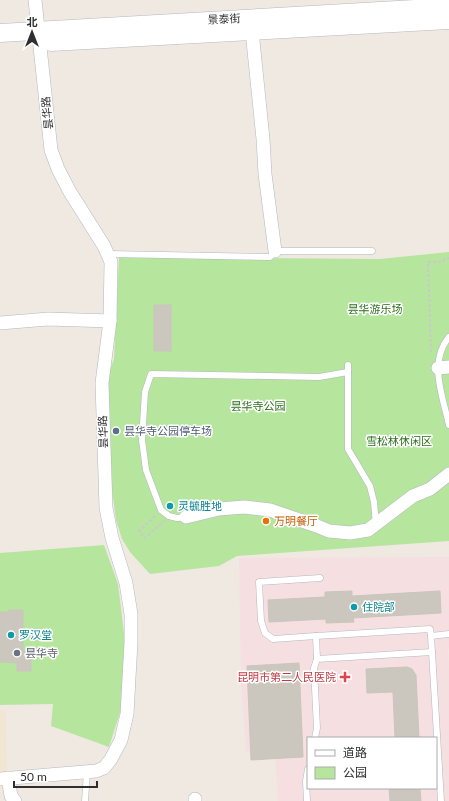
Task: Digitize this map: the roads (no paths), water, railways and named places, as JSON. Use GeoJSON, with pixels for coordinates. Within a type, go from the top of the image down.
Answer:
{"type":"FeatureCollection","features":[{"type":"Feature","properties":{"kind":"street","name":"昙华路"},"geometry":{"type":"LineString","coordinates":[[4,778],[87,772],[104,768],[111,759],[120,740],[127,714],[131,642],[131,614],[126,584],[112,538],[106,508],[102,383],[110,321],[111,262],[109,254],[70,192],[58,169],[51,150],[35,0]]}},
{"type":"Feature","properties":{"kind":"street","name":"景泰街"},"geometry":{"type":"LineString","coordinates":[[0,46],[39,37],[385,13],[449,7]]}},
{"type":"Feature","properties":{"kind":"street","name":"景泰街"},"geometry":{"type":"LineString","coordinates":[[0,33],[39,37],[252,31],[385,13],[449,20]]}},
{"type":"Feature","properties":{"kind":"street"},"geometry":{"type":"LineString","coordinates":[[252,31],[265,174],[275,251]]}},
{"type":"Feature","properties":{"kind":"street"},"geometry":{"type":"LineString","coordinates":[[0,323],[48,319],[110,321]]}},
{"type":"Feature","properties":{"kind":"street"},"geometry":{"type":"LineString","coordinates":[[186,517],[219,509],[244,507],[270,510],[329,531],[350,533],[368,530],[413,496],[430,489],[449,474]]}},
{"type":"Feature","properties":{"kind":"street"},"geometry":{"type":"LineString","coordinates":[[4,778],[11,796],[15,801]]}},
{"type":"Feature","properties":{"kind":"lane"},"geometry":{"type":"LineString","coordinates":[[109,254],[270,257],[275,251],[372,251]]}},
{"type":"Feature","properties":{"kind":"lane"},"geometry":{"type":"LineString","coordinates":[[449,337],[441,350],[444,368],[439,378],[449,425]]}},
{"type":"Feature","properties":{"kind":"lane"},"geometry":{"type":"LineString","coordinates":[[348,365],[348,449],[370,486],[374,502],[376,524]]}},
{"type":"Feature","properties":{"kind":"lane"},"geometry":{"type":"LineString","coordinates":[[186,517],[176,518],[169,516],[161,510],[146,470],[142,440],[145,392],[151,374],[319,377],[348,372]]}},
{"type":"Feature","properties":{"kind":"lane"},"geometry":{"type":"LineString","coordinates":[[320,578],[259,582],[261,621],[265,633],[273,639],[430,629],[441,801]]}},
{"type":"Feature","properties":{"kind":"lane"},"geometry":{"type":"LineString","coordinates":[[431,636],[449,634]]}},
{"type":"Feature","properties":{"kind":"lane"},"geometry":{"type":"LineString","coordinates":[[315,737],[318,728],[314,668],[317,660],[316,636]]}},
{"type":"Feature","properties":{"kind":"lane"},"geometry":{"type":"LineString","coordinates":[[317,660],[432,652]]}},
{"type":"Feature","properties":{"kind":"lane"},"geometry":{"type":"LineString","coordinates":[[85,801],[87,772]]}},
{"type":"Feature","properties":{"kind":"lane"},"geometry":{"type":"LineString","coordinates":[[307,775],[307,801]]}},
{"type":"Feature","properties":{"kind":"place","name":"昙华寺公园停车场"},"geometry":{"type":"Point","coordinates":[116,431]}},
{"type":"Feature","properties":{"kind":"place","name":"灵毓胜地"},"geometry":{"type":"Point","coordinates":[170,506]}},
{"type":"Feature","properties":{"kind":"place","name":"万明餐厅"},"geometry":{"type":"Point","coordinates":[266,521]}},
{"type":"Feature","properties":{"kind":"place","name":"住院部"},"geometry":{"type":"Point","coordinates":[354,607]}},
{"type":"Feature","properties":{"kind":"place","name":"罗汉堂"},"geometry":{"type":"Point","coordinates":[11,635]}},
{"type":"Feature","properties":{"kind":"place","name":"昙华寺"},"geometry":{"type":"Point","coordinates":[17,653]}},
{"type":"Feature","properties":{"kind":"place","name":"昆明市第二人民医院"},"geometry":{"type":"Point","coordinates":[345,677]}},
{"type":"Feature","properties":{"kind":"park label","name":"昙华游乐场"},"geometry":{"type":"Point","coordinates":[375,309]}},
{"type":"Feature","properties":{"kind":"park label","name":"昙华寺公园"},"geometry":{"type":"Point","coordinates":[258,406]}},
{"type":"Feature","properties":{"kind":"park label","name":"雪松林休闲区"},"geometry":{"type":"Point","coordinates":[399,441]}}]}
